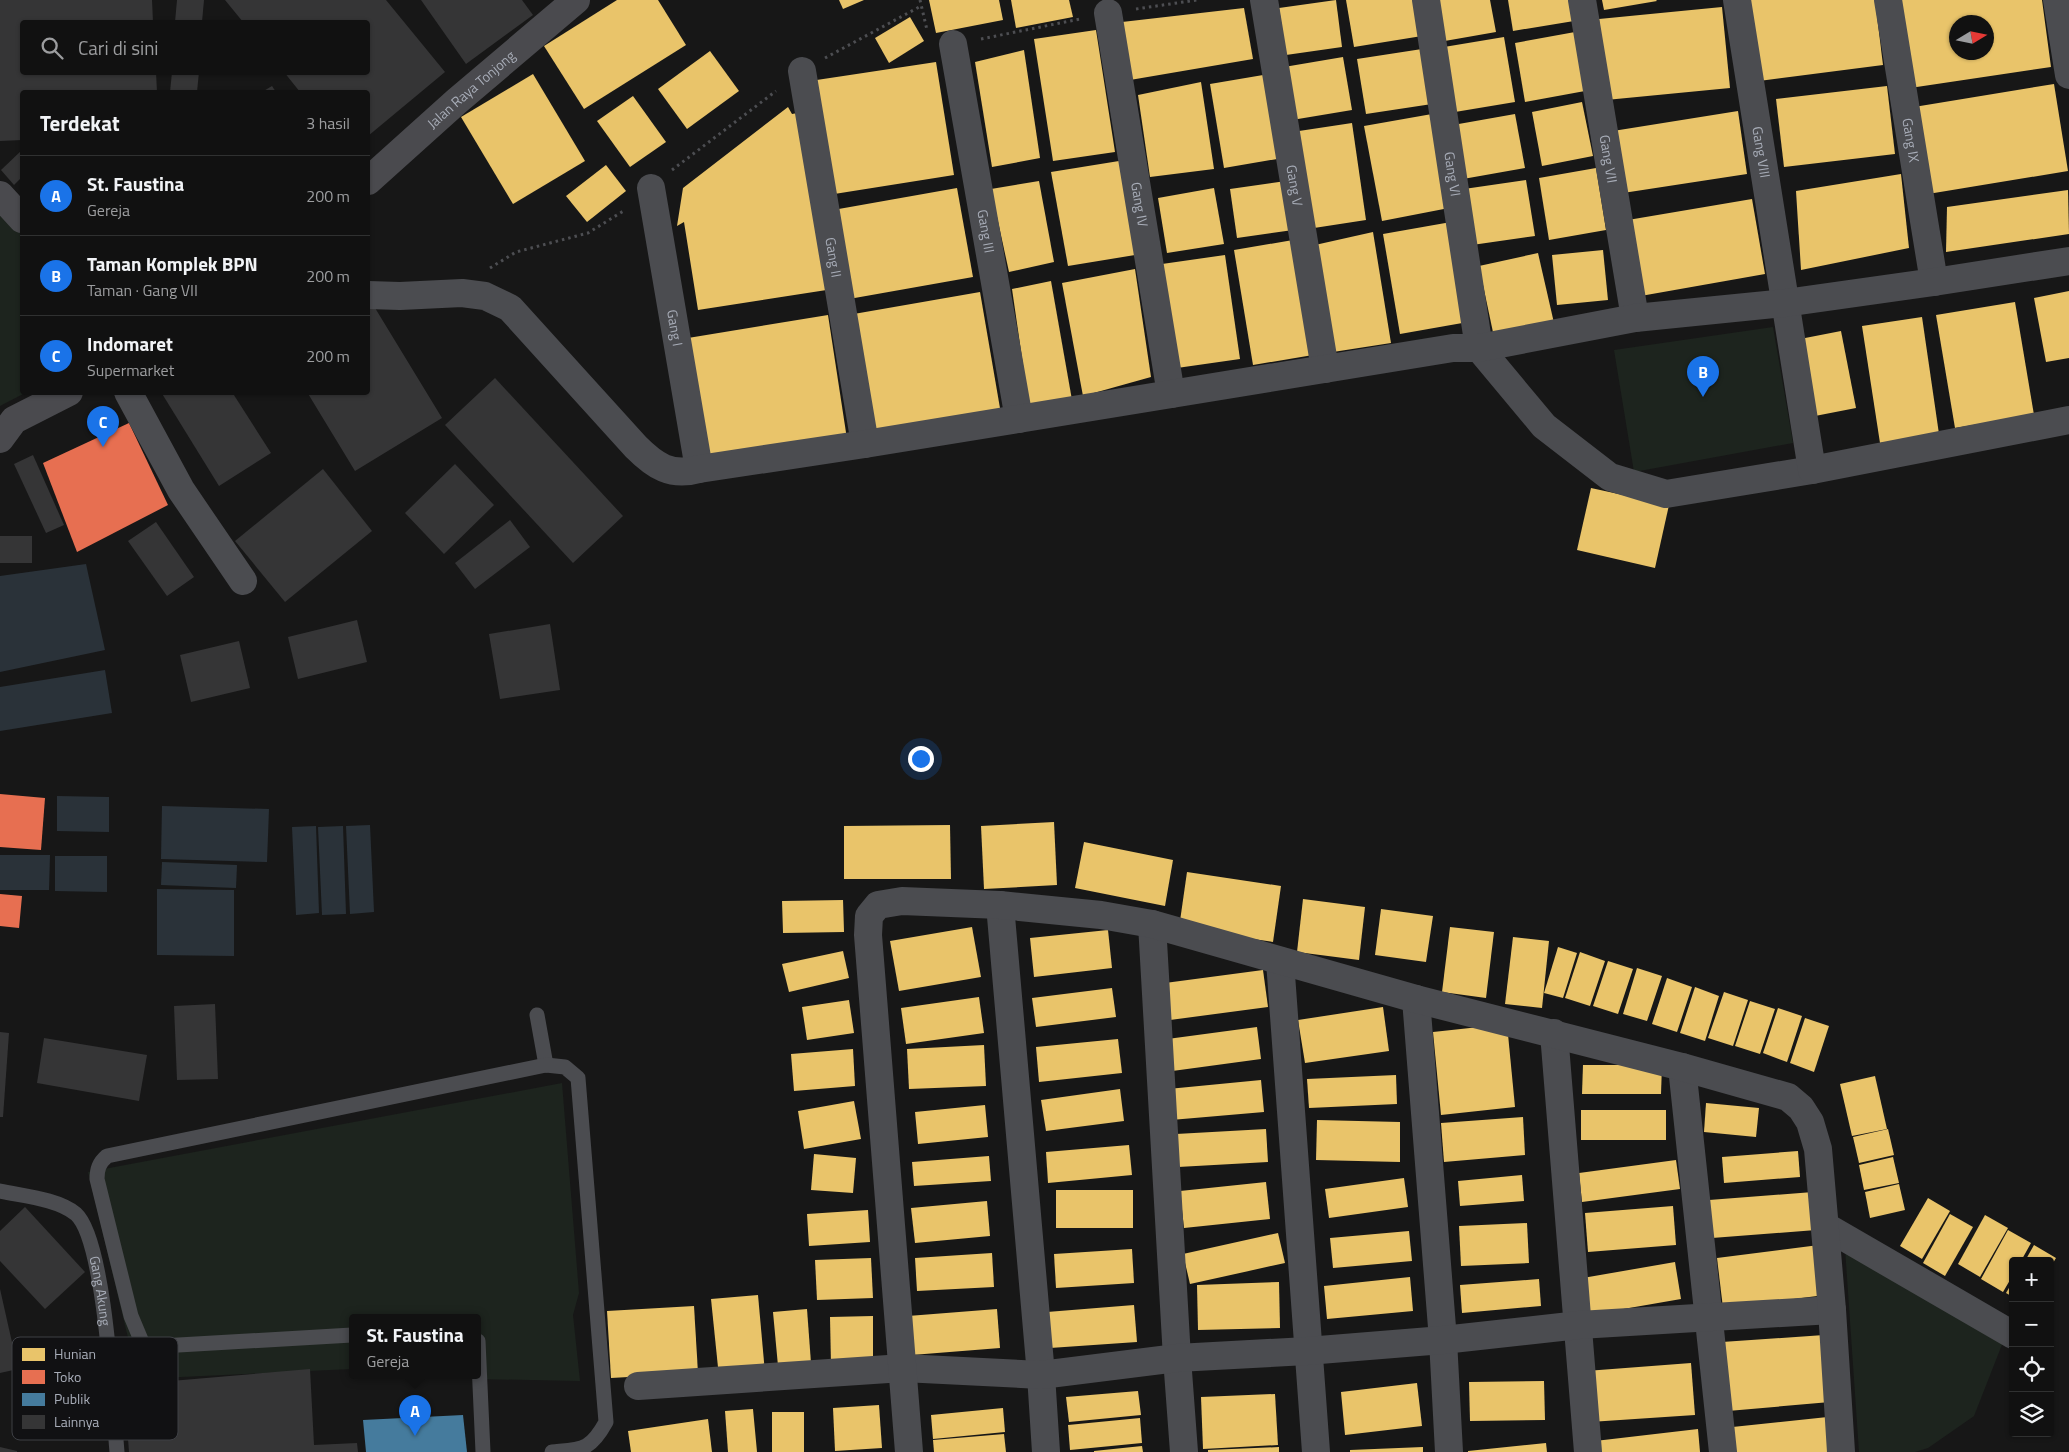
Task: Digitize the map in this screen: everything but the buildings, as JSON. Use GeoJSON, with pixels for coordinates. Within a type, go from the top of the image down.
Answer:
{"type":"FeatureCollection","features":[{"type":"Feature","properties":{"kind":"main road","name":"Jalan Raya Tonjong"},"geometry":{"type":"LineString","coordinates":[[370,178],[576,0]]}},
{"type":"Feature","properties":{"kind":"main road"},"geometry":{"type":"LineString","coordinates":[[0,195],[20,217]]}},
{"type":"Feature","properties":{"kind":"main road"},"geometry":{"type":"LineString","coordinates":[[0,439],[14,420],[63,395]]}},
{"type":"Feature","properties":{"kind":"street","name":"Gang V"},"geometry":{"type":"LineString","coordinates":[[1264,0],[1325,369]]}},
{"type":"Feature","properties":{"kind":"street","name":"Gang VI"},"geometry":{"type":"LineString","coordinates":[[1426,0],[1479,348]]}},
{"type":"Feature","properties":{"kind":"street","name":"Gang VII"},"geometry":{"type":"LineString","coordinates":[[1582,0],[1635,318]]}},
{"type":"Feature","properties":{"kind":"street","name":"Gang VIII"},"geometry":{"type":"LineString","coordinates":[[1738,0],[1812,470]]}},
{"type":"Feature","properties":{"kind":"street","name":"Gang IX"},"geometry":{"type":"LineString","coordinates":[[1888,0],[1934,282]]}},
{"type":"Feature","properties":{"kind":"street"},"geometry":{"type":"LineString","coordinates":[[2057,0],[2069,75]]}},
{"type":"Feature","properties":{"kind":"street","name":"Gang IV"},"geometry":{"type":"LineString","coordinates":[[1108,13],[1171,394]]}},
{"type":"Feature","properties":{"kind":"street","name":"Gang III"},"geometry":{"type":"LineString","coordinates":[[953,44],[1019,419]]}},
{"type":"Feature","properties":{"kind":"street","name":"Gang II"},"geometry":{"type":"LineString","coordinates":[[802,71],[865,444]]}},
{"type":"Feature","properties":{"kind":"street","name":"Gang I"},"geometry":{"type":"LineString","coordinates":[[651,188],[699,469]]}},
{"type":"Feature","properties":{"kind":"street"},"geometry":{"type":"LineString","coordinates":[[370,295],[400,296],[462,293],[485,296],[510,308],[652,463],[670,471],[686,473],[699,469],[865,444],[1453,348],[1479,348],[1635,318],[1785,303],[2069,261]]}},
{"type":"Feature","properties":{"kind":"street"},"geometry":{"type":"LineString","coordinates":[[1479,348],[1544,426],[1610,477],[1666,494],[1812,470],[2069,420]]}},
{"type":"Feature","properties":{"kind":"street"},"geometry":{"type":"LineString","coordinates":[[130,395],[182,490],[243,581]]}},
{"type":"Feature","properties":{"kind":"street"},"geometry":{"type":"LineString","coordinates":[[909,1452],[868,935],[869,916],[878,905],[902,901],[1000,905],[1101,915],[1152,924],[1416,999],[1682,1067],[1788,1098],[1801,1108],[1810,1122],[1818,1149],[1832,1310],[1841,1452]]}},
{"type":"Feature","properties":{"kind":"street"},"geometry":{"type":"LineString","coordinates":[[1000,905],[1042,1375],[1046,1452]]}},
{"type":"Feature","properties":{"kind":"street"},"geometry":{"type":"LineString","coordinates":[[1152,924],[1184,1452]]}},
{"type":"Feature","properties":{"kind":"street"},"geometry":{"type":"LineString","coordinates":[[1280,961],[1307,1351],[1316,1452]]}},
{"type":"Feature","properties":{"kind":"street"},"geometry":{"type":"LineString","coordinates":[[1416,999],[1444,1340],[1449,1452]]}},
{"type":"Feature","properties":{"kind":"street"},"geometry":{"type":"LineString","coordinates":[[1554,1034],[1588,1452]]}},
{"type":"Feature","properties":{"kind":"street"},"geometry":{"type":"LineString","coordinates":[[1682,1067],[1710,1317],[1722,1452]]}},
{"type":"Feature","properties":{"kind":"street"},"geometry":{"type":"LineString","coordinates":[[1825,1226],[2009,1333]]}},
{"type":"Feature","properties":{"kind":"street"},"geometry":{"type":"LineString","coordinates":[[638,1386],[902,1368],[1042,1375],[1177,1358],[1307,1351],[1444,1340],[1578,1324],[1832,1310]]}},
{"type":"Feature","properties":{"kind":"lane"},"geometry":{"type":"LineString","coordinates":[[537,1015],[546,1065]]}},
{"type":"Feature","properties":{"kind":"lane"},"geometry":{"type":"LineString","coordinates":[[139,1337],[131,1316],[97,1179],[100,1162],[107,1156],[546,1065],[565,1067],[578,1078],[606,1422],[596,1438],[582,1449],[552,1452]]}},
{"type":"Feature","properties":{"kind":"lane","name":"Gang Akung"},"geometry":{"type":"LineString","coordinates":[[0,1191],[60,1204],[77,1215],[87,1234],[94,1257],[104,1310],[106,1337]]}},
{"type":"Feature","properties":{"kind":"lane"},"geometry":{"type":"LineString","coordinates":[[178,1345],[349,1335]]}},
{"type":"Feature","properties":{"kind":"lane"},"geometry":{"type":"LineString","coordinates":[[479,1379],[482,1452]]}},
{"type":"Feature","properties":{"kind":"path"},"geometry":{"type":"LineString","coordinates":[[953,44],[1108,13],[1197,0]]}},
{"type":"Feature","properties":{"kind":"path"},"geometry":{"type":"LineString","coordinates":[[462,293],[480,274],[516,252],[588,233],[622,212],[693,152],[802,71],[921,6]]}},
{"type":"Feature","properties":{"kind":"shaded area"},"geometry":{"type":"Polygon","coordinates":[[[0,207],[20,230],[21,395],[0,406],[0,207]]]}},
{"type":"Feature","properties":{"kind":"shaded area"},"geometry":{"type":"Polygon","coordinates":[[[1773,327],[1793,443],[1634,472],[1614,350],[1773,327]]]}},
{"type":"Feature","properties":{"kind":"shaded area"},"geometry":{"type":"Polygon","coordinates":[[[86,564],[105,650],[0,672],[0,576],[86,564]]]}},
{"type":"Feature","properties":{"kind":"shaded area"},"geometry":{"type":"Polygon","coordinates":[[[105,670],[112,713],[0,731],[0,687],[105,670]]]}},
{"type":"Feature","properties":{"kind":"shaded area"},"geometry":{"type":"Polygon","coordinates":[[[57,796],[109,797],[109,832],[57,831],[57,796]]]}},
{"type":"Feature","properties":{"kind":"shaded area"},"geometry":{"type":"Polygon","coordinates":[[[162,806],[269,809],[267,862],[161,859],[162,806]]]}},
{"type":"Feature","properties":{"kind":"shaded area"},"geometry":{"type":"Polygon","coordinates":[[[370,825],[374,912],[350,914],[346,826],[370,825]]]}},
{"type":"Feature","properties":{"kind":"shaded area"},"geometry":{"type":"Polygon","coordinates":[[[316,826],[319,913],[296,915],[292,827],[316,826]]]}},
{"type":"Feature","properties":{"kind":"shaded area"},"geometry":{"type":"Polygon","coordinates":[[[343,826],[346,914],[322,915],[318,827],[343,826]]]}},
{"type":"Feature","properties":{"kind":"shaded area"},"geometry":{"type":"Polygon","coordinates":[[[0,855],[50,855],[49,890],[0,890],[0,855]]]}},
{"type":"Feature","properties":{"kind":"shaded area"},"geometry":{"type":"Polygon","coordinates":[[[55,856],[107,856],[107,892],[55,891],[55,856]]]}},
{"type":"Feature","properties":{"kind":"shaded area"},"geometry":{"type":"Polygon","coordinates":[[[162,862],[237,865],[236,888],[161,885],[162,862]]]}},
{"type":"Feature","properties":{"kind":"shaded area"},"geometry":{"type":"Polygon","coordinates":[[[157,889],[234,890],[234,956],[157,955],[157,889]]]}},
{"type":"Feature","properties":{"kind":"shaded area"},"geometry":{"type":"Polygon","coordinates":[[[562,1083],[579,1293],[573,1315],[580,1381],[476,1379],[481,1379],[481,1314],[349,1314],[349,1369],[178,1377],[178,1337],[128,1337],[88,1172],[562,1083]]]}},
{"type":"Feature","properties":{"kind":"shaded area"},"geometry":{"type":"Polygon","coordinates":[[[1845,1248],[2003,1342],[1974,1416],[1928,1448],[1915,1452],[1859,1452],[1845,1248]]]}},
{"type":"Feature","properties":{"kind":"place","name":"Taman Komplek BPN"},"geometry":{"type":"Point","coordinates":[1703,397]}},
{"type":"Feature","properties":{"kind":"place","name":"Indomaret"},"geometry":{"type":"Point","coordinates":[103,447]}},
{"type":"Feature","properties":{"kind":"place","name":"St. Faustina"},"geometry":{"type":"Point","coordinates":[415,1436]}}]}
